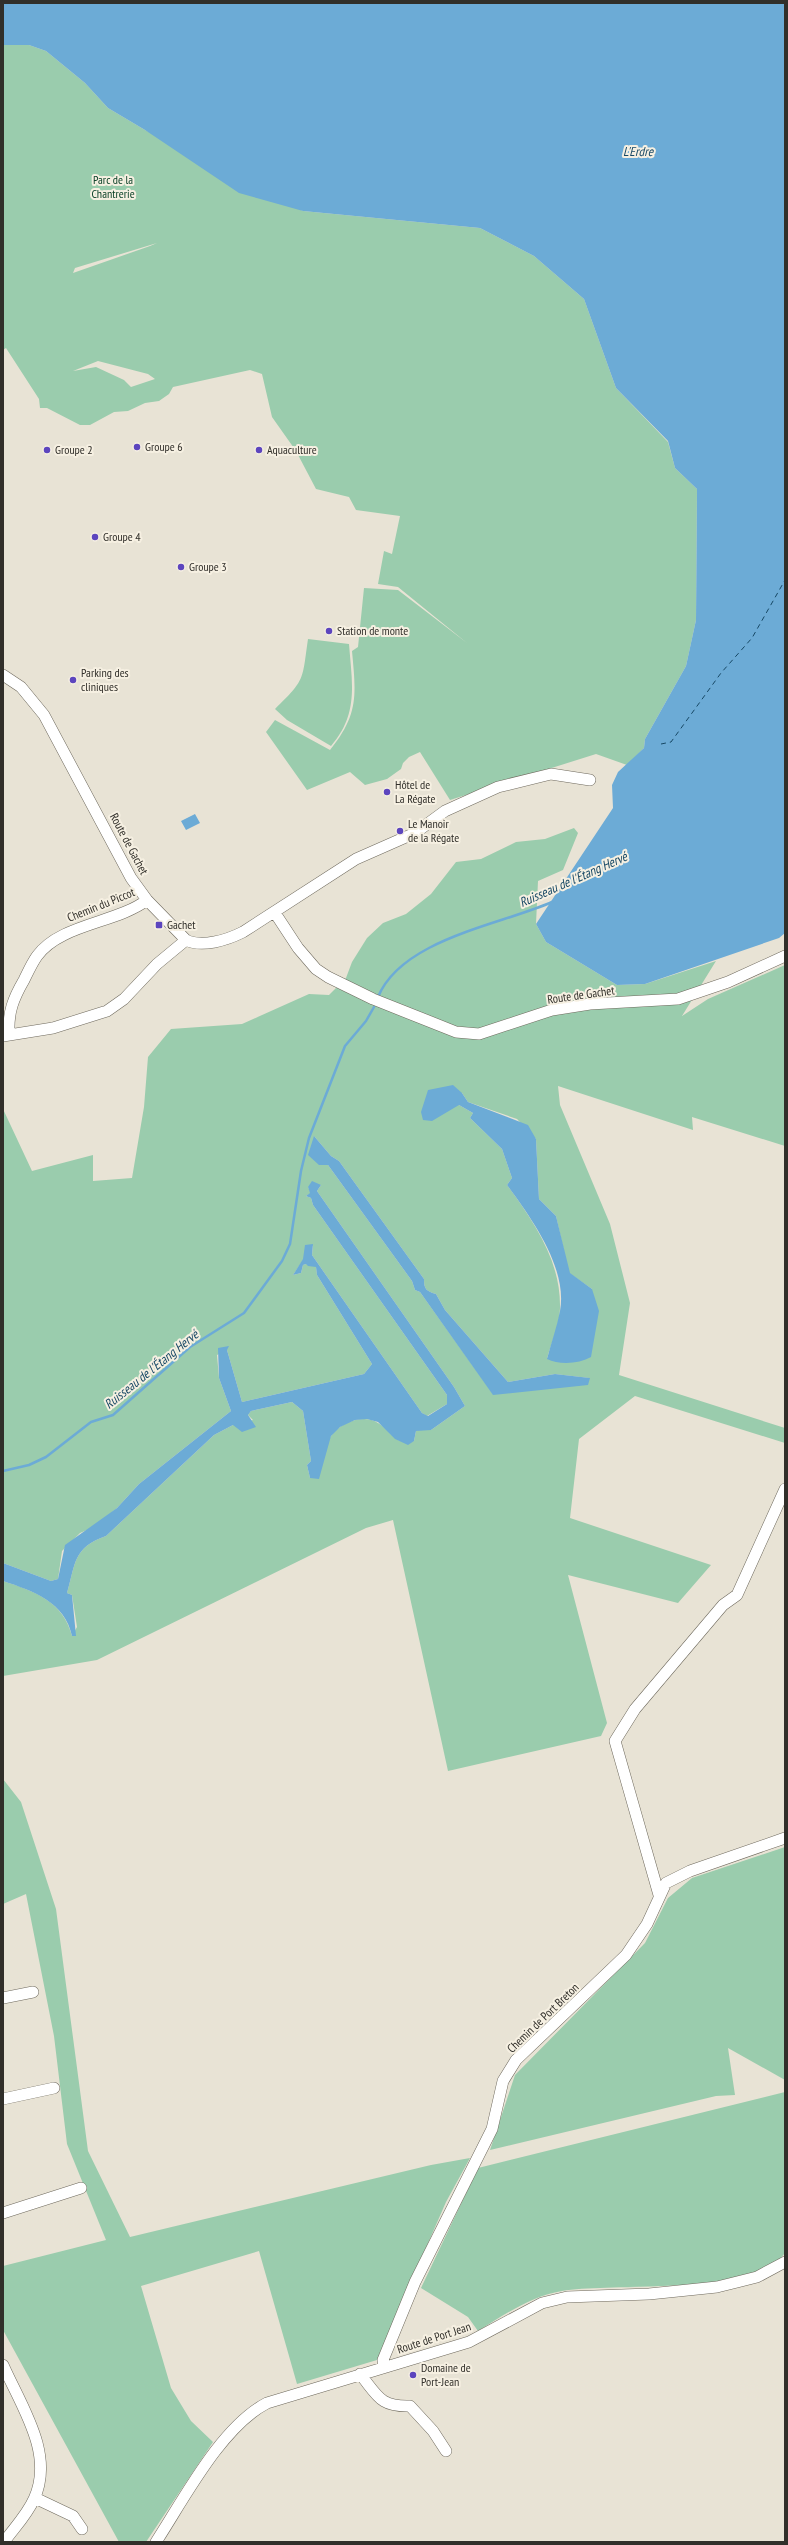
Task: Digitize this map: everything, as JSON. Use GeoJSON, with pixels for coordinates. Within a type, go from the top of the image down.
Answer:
{"type":"FeatureCollection","features":[{"type":"Feature","properties":{"kind":"street","name":"Route de Gachet"},"geometry":{"type":"LineString","coordinates":[[3,675],[21,687],[44,715],[131,878],[147,900],[186,940]]}},
{"type":"Feature","properties":{"kind":"street"},"geometry":{"type":"LineString","coordinates":[[6,1035],[53,1028],[107,1011],[124,1000],[157,964],[186,940],[197,944],[232,937],[275,912],[356,859],[415,833],[445,810],[498,788],[551,774],[590,780]]}},
{"type":"Feature","properties":{"kind":"street","name":"Chemin du Piccot"},"geometry":{"type":"LineString","coordinates":[[6,1035],[8,1015],[18,991],[37,955],[71,931],[131,910],[147,900]]}},
{"type":"Feature","properties":{"kind":"street","name":"Route de Gachet"},"geometry":{"type":"LineString","coordinates":[[275,912],[298,948],[316,969],[377,1000],[456,1032],[479,1034],[552,1010],[590,1004],[678,999],[728,982],[785,956]]}},
{"type":"Feature","properties":{"kind":"street"},"geometry":{"type":"LineString","coordinates":[[658,1895],[615,1741],[641,1703],[723,1605],[737,1595],[785,1489]]}},
{"type":"Feature","properties":{"kind":"street","name":"Chemin de Port Breton"},"geometry":{"type":"LineString","coordinates":[[384,2367],[383,2360],[415,2282],[492,2129],[502,2081],[516,2060],[626,1955],[647,1924],[658,1895],[666,1883],[690,1871],[785,1838]]}},
{"type":"Feature","properties":{"kind":"street"},"geometry":{"type":"LineString","coordinates":[[3,1998],[33,1992]]}},
{"type":"Feature","properties":{"kind":"street"},"geometry":{"type":"LineString","coordinates":[[3,2099],[54,2088]]}},
{"type":"Feature","properties":{"kind":"street"},"geometry":{"type":"LineString","coordinates":[[3,2213],[81,2188]]}},
{"type":"Feature","properties":{"kind":"street","name":"Route de Port Jean"},"geometry":{"type":"LineString","coordinates":[[156,2542],[227,2435],[239,2422],[267,2404],[360,2374],[469,2342],[542,2303],[566,2296],[649,2294],[717,2287],[756,2277],[783,2264]]}},
{"type":"Feature","properties":{"kind":"street"},"geometry":{"type":"LineString","coordinates":[[3,2365],[36,2438],[42,2466],[35,2498],[4,2542]]}},
{"type":"Feature","properties":{"kind":"street"},"geometry":{"type":"LineString","coordinates":[[360,2374],[378,2397],[392,2406],[410,2406],[433,2431],[446,2451]]}},
{"type":"Feature","properties":{"kind":"street"},"geometry":{"type":"LineString","coordinates":[[35,2498],[72,2516],[82,2529]]}},
{"type":"Feature","properties":{"kind":"green space","name":"Parc de la Chantrerie"},"geometry":{"type":"Polygon","coordinates":[[[3,45],[29,45],[46,51],[85,83],[108,108],[145,130],[303,211],[480,228],[534,256],[584,299],[616,388],[668,442],[675,468],[697,489],[696,620],[686,666],[645,739],[644,748],[627,765],[596,754],[450,800],[420,752],[409,757],[403,763],[401,769],[387,779],[365,785],[350,772],[307,790],[266,732],[275,720],[330,750],[339,737],[346,726],[353,704],[354,680],[352,651],[358,647],[364,588],[398,590],[467,643],[398,587],[378,584],[384,551],[392,554],[400,516],[356,510],[349,497],[316,489],[296,451],[272,417],[262,374],[250,370],[173,387],[169,394],[159,401],[145,403],[128,411],[114,412],[90,425],[80,425],[47,408],[40,408],[39,399],[6,348],[3,350],[3,45]],[[157,243],[75,268],[73,273],[150,246],[157,243]],[[98,361],[73,371],[96,367],[124,380],[131,387],[155,379],[148,374],[98,361]]]}},
{"type":"Feature","properties":{"kind":"green space"},"geometry":{"type":"Polygon","coordinates":[[[308,639],[349,644],[352,685],[350,710],[340,734],[331,746],[287,720],[275,709],[292,691],[301,678],[305,663],[308,639]]]}},
{"type":"Feature","properties":{"kind":"green space"},"geometry":{"type":"Polygon","coordinates":[[[574,828],[578,833],[563,870],[538,881],[536,924],[546,942],[617,985],[645,984],[716,961],[682,1016],[708,999],[785,965],[785,1146],[692,1117],[693,1130],[558,1086],[560,1105],[610,1224],[630,1303],[619,1375],[785,1428],[785,1443],[635,1396],[579,1439],[570,1518],[711,1565],[678,1603],[568,1575],[607,1723],[601,1736],[448,1771],[393,1520],[366,1528],[97,1660],[3,1676],[3,1581],[26,1589],[46,1599],[62,1614],[68,1624],[72,1636],[77,1627],[72,1595],[67,1593],[75,1565],[82,1551],[95,1541],[106,1536],[214,1435],[233,1425],[253,1420],[248,1415],[251,1411],[292,1402],[303,1411],[311,1461],[307,1465],[310,1478],[331,1436],[340,1427],[352,1421],[359,1419],[372,1420],[378,1423],[397,1439],[407,1442],[414,1441],[416,1431],[421,1429],[431,1430],[465,1406],[454,1387],[317,1191],[321,1185],[308,1187],[311,1193],[306,1196],[311,1198],[313,1205],[447,1395],[447,1404],[427,1416],[422,1413],[312,1255],[313,1245],[293,1275],[301,1273],[303,1265],[306,1264],[316,1266],[317,1275],[372,1364],[364,1374],[242,1402],[227,1350],[217,1355],[219,1378],[231,1411],[139,1484],[117,1508],[94,1527],[80,1533],[62,1551],[58,1579],[51,1581],[3,1563],[3,1109],[32,1171],[93,1155],[93,1181],[132,1178],[144,1107],[148,1057],[171,1029],[242,1024],[309,994],[329,995],[346,978],[352,962],[367,938],[383,923],[406,914],[431,894],[456,862],[481,859],[516,842],[545,839],[574,828]],[[462,1093],[459,1105],[473,1113],[470,1118],[502,1149],[512,1178],[507,1185],[527,1213],[551,1258],[559,1291],[560,1314],[547,1359],[592,1289],[569,1273],[556,1216],[539,1199],[536,1139],[517,1119],[468,1102],[462,1093]],[[314,1136],[328,1165],[412,1281],[415,1290],[420,1292],[493,1394],[589,1378],[555,1374],[508,1382],[445,1310],[436,1294],[426,1289],[424,1279],[339,1161],[331,1156],[314,1136]]]}},
{"type":"Feature","properties":{"kind":"green space"},"geometry":{"type":"Polygon","coordinates":[[[3,1779],[21,1802],[56,1909],[88,2151],[130,2237],[431,2165],[470,2158],[446,2202],[377,2360],[297,2384],[259,2251],[141,2286],[171,2388],[191,2421],[213,2442],[146,2542],[119,2542],[3,2330],[3,2266],[106,2240],[67,2144],[54,2036],[26,1894],[3,1904],[3,1779]]]}},
{"type":"Feature","properties":{"kind":"green space"},"geometry":{"type":"Polygon","coordinates":[[[785,1847],[785,2080],[728,2048],[735,2095],[716,2096],[490,2150],[515,2075],[645,1943],[668,1898],[692,1878],[785,1847]]]}},
{"type":"Feature","properties":{"kind":"green space"},"geometry":{"type":"Polygon","coordinates":[[[785,2092],[785,2253],[769,2267],[744,2276],[714,2282],[681,2285],[585,2289],[551,2293],[518,2307],[478,2331],[468,2317],[421,2288],[478,2168],[785,2092]]]}},
{"type":"Feature","properties":{"kind":"water","name":"L'Erdre"},"geometry":{"type":"Polygon","coordinates":[[[3,3],[785,3],[785,933],[779,938],[645,984],[617,985],[546,942],[536,924],[613,808],[612,785],[618,772],[644,748],[645,739],[686,666],[696,620],[697,489],[675,468],[668,441],[616,388],[584,299],[534,256],[480,228],[303,211],[239,193],[145,130],[108,108],[85,83],[46,51],[29,45],[3,45],[3,3]]]}},
{"type":"Feature","properties":{"kind":"water"},"geometry":{"type":"Polygon","coordinates":[[[195,814],[200,823],[186,830],[181,821],[195,814]]]}},
{"type":"Feature","properties":{"kind":"water"},"geometry":{"type":"Polygon","coordinates":[[[453,1085],[462,1093],[468,1102],[528,1125],[536,1139],[539,1199],[556,1216],[570,1273],[592,1289],[599,1311],[591,1357],[581,1361],[569,1363],[547,1359],[560,1311],[561,1295],[558,1278],[546,1244],[527,1213],[507,1185],[512,1178],[502,1149],[470,1118],[473,1113],[459,1105],[432,1121],[423,1120],[421,1112],[428,1090],[453,1085]]]}},
{"type":"Feature","properties":{"kind":"water"},"geometry":{"type":"Polygon","coordinates":[[[314,1136],[331,1156],[339,1161],[424,1279],[426,1289],[436,1294],[445,1310],[508,1382],[555,1374],[590,1378],[588,1385],[493,1395],[420,1292],[415,1290],[412,1281],[328,1165],[319,1165],[308,1155],[314,1136]]]}},
{"type":"Feature","properties":{"kind":"water"},"geometry":{"type":"Polygon","coordinates":[[[312,1181],[321,1185],[317,1191],[454,1387],[465,1406],[431,1430],[416,1431],[414,1441],[408,1445],[395,1439],[378,1422],[367,1419],[355,1420],[340,1427],[331,1436],[319,1479],[310,1478],[307,1465],[311,1461],[303,1411],[292,1402],[251,1411],[248,1415],[256,1427],[242,1432],[233,1425],[214,1435],[106,1536],[87,1546],[82,1551],[75,1565],[67,1593],[72,1595],[76,1636],[72,1636],[68,1624],[55,1606],[36,1594],[3,1581],[3,1563],[51,1581],[58,1579],[65,1545],[117,1508],[139,1484],[231,1411],[219,1378],[218,1348],[229,1346],[227,1350],[242,1402],[364,1374],[372,1364],[317,1275],[316,1267],[308,1266],[306,1264],[303,1265],[301,1273],[293,1275],[303,1259],[305,1245],[313,1244],[312,1255],[422,1413],[428,1416],[447,1404],[447,1395],[313,1205],[311,1198],[306,1196],[310,1193],[308,1187],[312,1181]]]}},
{"type":"Feature","properties":{"kind":"waterway","name":"Ruisseau de l'Étang Hervé"},"geometry":{"type":"LineString","coordinates":[[378,997],[390,977],[408,961],[430,948],[454,936],[552,902]]}},
{"type":"Feature","properties":{"kind":"waterway","name":"Ruisseau de l'Étang Hervé"},"geometry":{"type":"LineString","coordinates":[[3,1471],[29,1465],[46,1457],[91,1422],[113,1415],[190,1347],[244,1313],[282,1261],[290,1244],[301,1171],[309,1138],[345,1046],[366,1021],[374,1007]]}},
{"type":"Feature","properties":{"kind":"ferry route"},"geometry":{"type":"LineString","coordinates":[[661,744],[671,742],[721,673],[752,638],[785,580]]}},
{"type":"Feature","properties":{"kind":"place","name":"Groupe 6"},"geometry":{"type":"Point","coordinates":[137,447]}},
{"type":"Feature","properties":{"kind":"place","name":"Groupe 2"},"geometry":{"type":"Point","coordinates":[47,450]}},
{"type":"Feature","properties":{"kind":"place","name":"Aquaculture"},"geometry":{"type":"Point","coordinates":[259,450]}},
{"type":"Feature","properties":{"kind":"place","name":"Groupe 4"},"geometry":{"type":"Point","coordinates":[95,537]}},
{"type":"Feature","properties":{"kind":"place","name":"Groupe 3"},"geometry":{"type":"Point","coordinates":[181,567]}},
{"type":"Feature","properties":{"kind":"place","name":"Station de monte"},"geometry":{"type":"Point","coordinates":[329,631]}},
{"type":"Feature","properties":{"kind":"place","name":"Parking des cliniques"},"geometry":{"type":"Point","coordinates":[73,680]}},
{"type":"Feature","properties":{"kind":"place","name":"Hôtel de La Régate"},"geometry":{"type":"Point","coordinates":[387,792]}},
{"type":"Feature","properties":{"kind":"place","name":"Le Manoir de la Régate"},"geometry":{"type":"Point","coordinates":[400,831]}},
{"type":"Feature","properties":{"kind":"place","name":"Gachet"},"geometry":{"type":"Point","coordinates":[159,925]}},
{"type":"Feature","properties":{"kind":"place","name":"Domaine de Port-Jean"},"geometry":{"type":"Point","coordinates":[413,2375]}}]}
